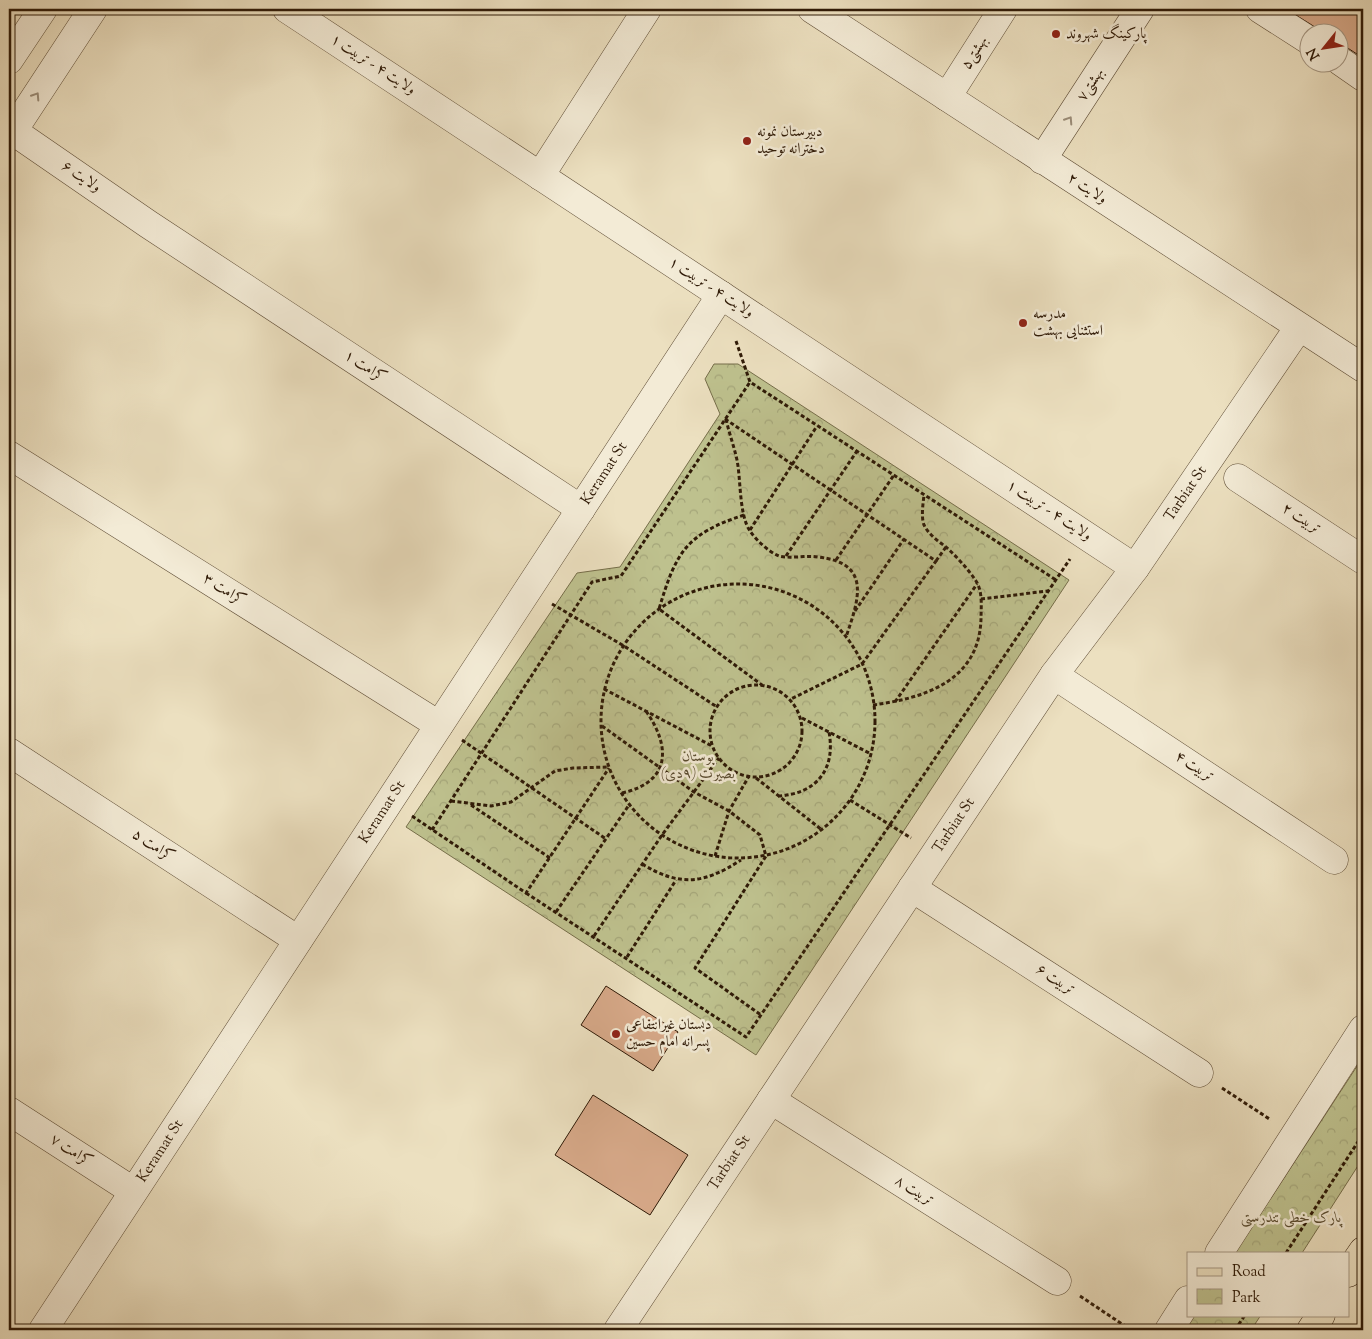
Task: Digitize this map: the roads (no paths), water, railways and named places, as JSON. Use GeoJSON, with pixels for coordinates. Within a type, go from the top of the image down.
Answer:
{"type":"FeatureCollection","features":[{"type":"Feature","properties":{"kind":"main road"},"geometry":{"type":"LineString","coordinates":[[1350,1271],[1363,1251]]}},
{"type":"Feature","properties":{"kind":"main road"},"geometry":{"type":"LineString","coordinates":[[1311,1330],[1320,1316]]}},
{"type":"Feature","properties":{"kind":"street"},"geometry":{"type":"LineString","coordinates":[[9,60],[43,9]]}},
{"type":"Feature","properties":{"kind":"street"},"geometry":{"type":"LineString","coordinates":[[11,134],[93,9]]}},
{"type":"Feature","properties":{"kind":"street","name":"ولایت ۴ - تربیت ۱"},"geometry":{"type":"LineString","coordinates":[[287,9],[1136,568]]}},
{"type":"Feature","properties":{"kind":"street"},"geometry":{"type":"LineString","coordinates":[[540,176],[647,9]]}},
{"type":"Feature","properties":{"kind":"street","name":"ولایت ۲"},"geometry":{"type":"LineString","coordinates":[[812,9],[1363,368]]}},
{"type":"Feature","properties":{"kind":"street","name":"بهشتی۵"},"geometry":{"type":"LineString","coordinates":[[947,97],[1003,9]]}},
{"type":"Feature","properties":{"kind":"street","name":"بهشتی۷"},"geometry":{"type":"LineString","coordinates":[[1042,160],[1140,9]]}},
{"type":"Feature","properties":{"kind":"street"},"geometry":{"type":"LineString","coordinates":[[1260,9],[1300,35]]}},
{"type":"Feature","properties":{"kind":"street"},"geometry":{"type":"LineString","coordinates":[[1350,68],[1363,77]]}},
{"type":"Feature","properties":{"kind":"street","name":"ولایت ۶"},"geometry":{"type":"LineString","coordinates":[[11,134],[148,224]]}},
{"type":"Feature","properties":{"kind":"street","name":"کرامت ۱"},"geometry":{"type":"LineString","coordinates":[[148,224],[581,509]]}},
{"type":"Feature","properties":{"kind":"street","name":"Keramat St"},"geometry":{"type":"LineString","coordinates":[[43,1330],[721,295]]}},
{"type":"Feature","properties":{"kind":"street","name":"Tarbiat St"},"geometry":{"type":"LineString","coordinates":[[629,1326],[771,1100],[1054,675],[1136,568],[1299,327]]}},
{"type":"Feature","properties":{"kind":"street","name":"کرامت ۳"},"geometry":{"type":"LineString","coordinates":[[9,455],[439,725]]}},
{"type":"Feature","properties":{"kind":"street","name":"تربیت ۲"},"geometry":{"type":"LineString","coordinates":[[1238,478],[1363,560]]}},
{"type":"Feature","properties":{"kind":"street","name":"تربیت ۴"},"geometry":{"type":"LineString","coordinates":[[1054,675],[1334,860]]}},
{"type":"Feature","properties":{"kind":"street","name":"کرامت ۵"},"geometry":{"type":"LineString","coordinates":[[9,752],[298,940]]}},
{"type":"Feature","properties":{"kind":"street","name":"تربیت ۶"},"geometry":{"type":"LineString","coordinates":[[912,888],[1199,1073]]}},
{"type":"Feature","properties":{"kind":"street"},"geometry":{"type":"LineString","coordinates":[[1220,1252],[1363,1029]]}},
{"type":"Feature","properties":{"kind":"street","name":"تربیت ۸"},"geometry":{"type":"LineString","coordinates":[[771,1100],[1057,1281]]}},
{"type":"Feature","properties":{"kind":"street","name":"کرامت ۷"},"geometry":{"type":"LineString","coordinates":[[9,1111],[133,1191]]}},
{"type":"Feature","properties":{"kind":"street"},"geometry":{"type":"LineString","coordinates":[[1169,1330],[1187,1302]]}},
{"type":"Feature","properties":{"kind":"place","name":"پارکینگ شهروند"},"geometry":{"type":"Point","coordinates":[1056,34]}},
{"type":"Feature","properties":{"kind":"place","name":"دبیرستان نمونه دخترانه توحید"},"geometry":{"type":"Point","coordinates":[747,141]}},
{"type":"Feature","properties":{"kind":"place","name":"مدرسه استثنایی بهشت"},"geometry":{"type":"Point","coordinates":[1023,323]}},
{"type":"Feature","properties":{"kind":"place","name":"دبستان غیرانتفاعی پسرانه امام حسین"},"geometry":{"type":"Point","coordinates":[616,1034]}},
{"type":"Feature","properties":{"kind":"park label","name":"بوستان بصیرت (۹دی)"},"geometry":{"type":"Point","coordinates":[698,766]}},
{"type":"Feature","properties":{"kind":"park label","name":"پارک خطی تندرستی"},"geometry":{"type":"Point","coordinates":[1291,1218]}}]}
